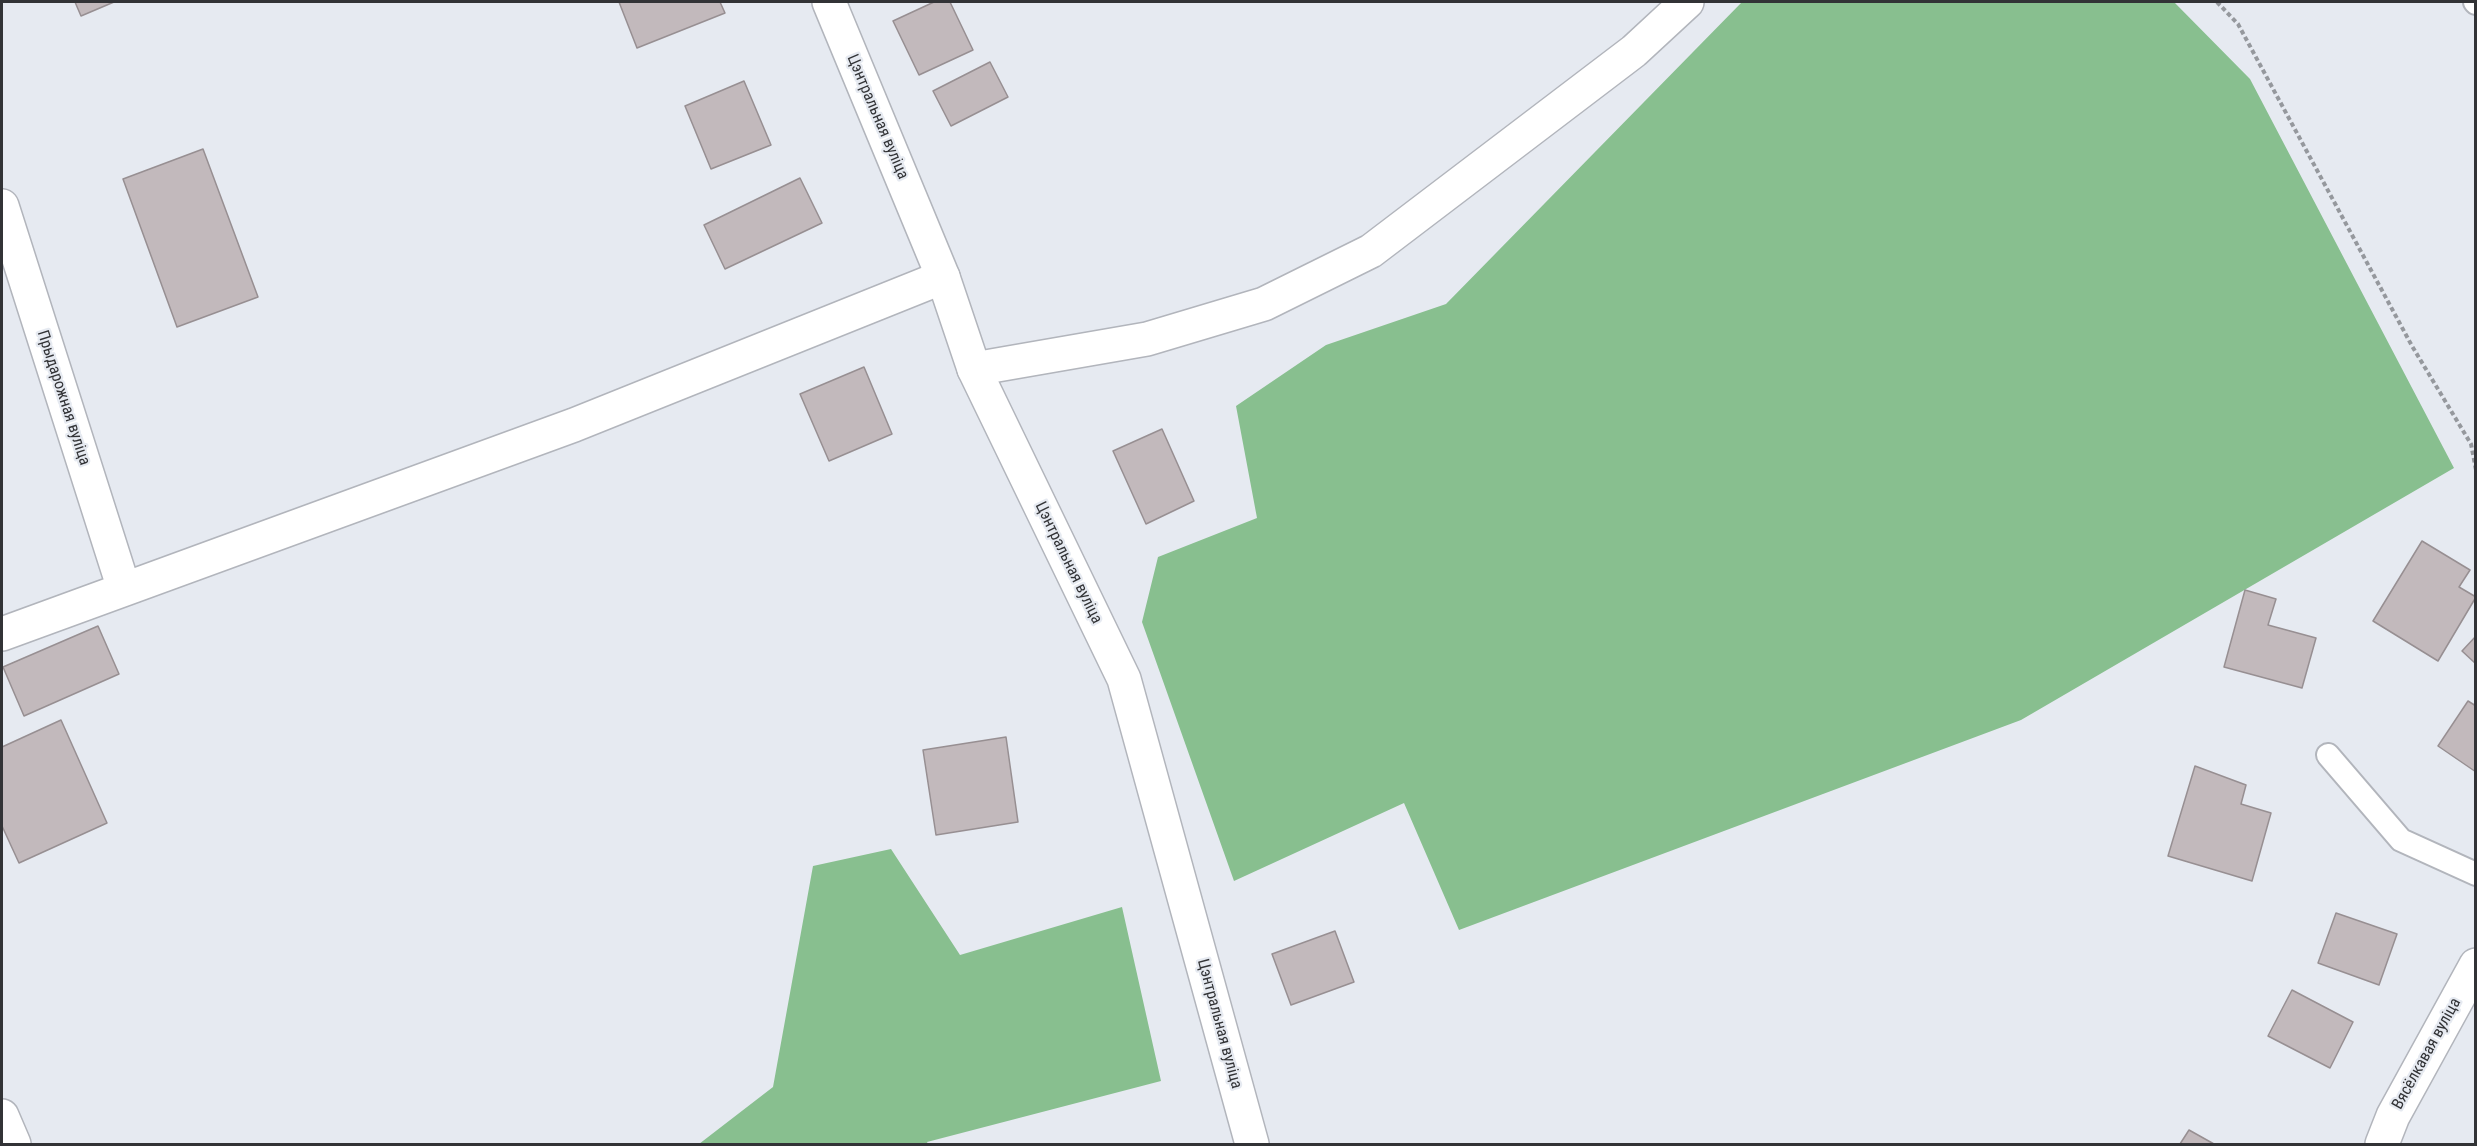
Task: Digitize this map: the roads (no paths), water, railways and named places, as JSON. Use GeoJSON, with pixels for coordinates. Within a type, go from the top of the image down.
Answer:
{"type":"FeatureCollection","features":[{"type":"Feature","properties":{"kind":"street","name":"Цэнтральная вуліца"},"geometry":{"type":"LineString","coordinates":[[829,2],[943,277],[974,369],[1124,680],[1252,1144]]}},
{"type":"Feature","properties":{"kind":"street"},"geometry":{"type":"LineString","coordinates":[[974,369],[1147,339],[1264,304],[1371,251],[1634,51],[1688,2]]}},
{"type":"Feature","properties":{"kind":"street","name":"Прыдарожная вуліца"},"geometry":{"type":"LineString","coordinates":[[2,206],[124,589]]}},
{"type":"Feature","properties":{"kind":"street"},"geometry":{"type":"LineString","coordinates":[[2,634],[574,425],[943,277]]}},
{"type":"Feature","properties":{"kind":"street","name":"Вясёлкавая вуліца"},"geometry":{"type":"LineString","coordinates":[[2382,1144],[2393,1116],[2475,965]]}},
{"type":"Feature","properties":{"kind":"street"},"geometry":{"type":"LineString","coordinates":[[2,1116],[14,1144]]}},
{"type":"Feature","properties":{"kind":"lane"},"geometry":{"type":"LineString","coordinates":[[2328,755],[2401,840],[2475,874]]}}]}
